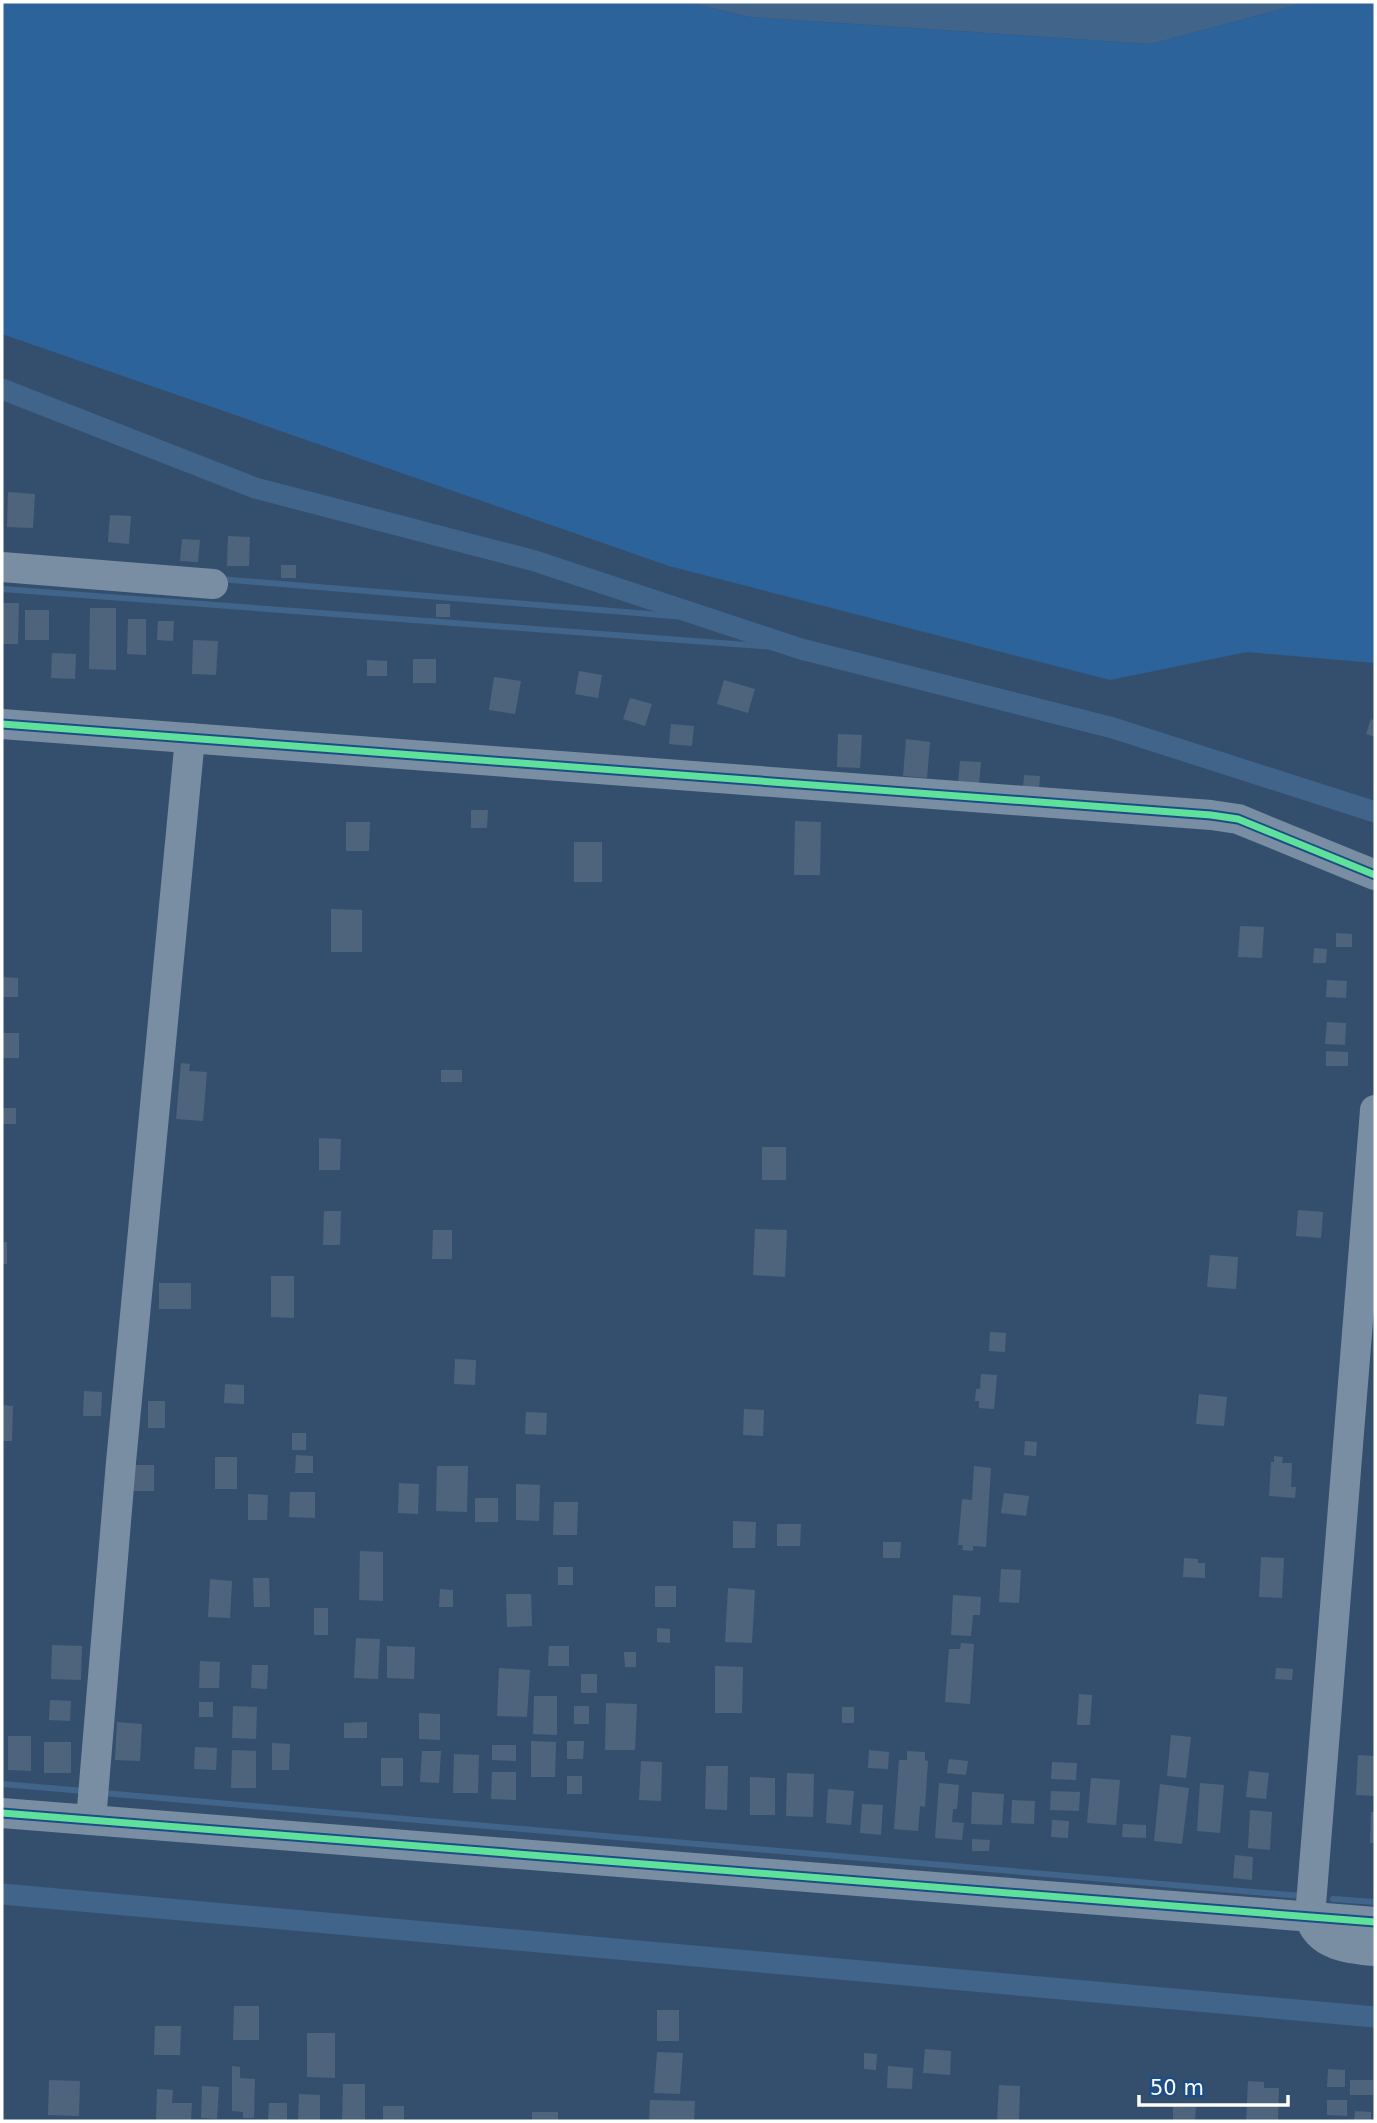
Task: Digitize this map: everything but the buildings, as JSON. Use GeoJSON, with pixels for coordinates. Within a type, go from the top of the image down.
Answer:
{"type":"FeatureCollection","features":[{"type":"Feature","properties":{"kind":"street"},"geometry":{"type":"LineString","coordinates":[[2,568],[213,584]]}},
{"type":"Feature","properties":{"kind":"street"},"geometry":{"type":"LineString","coordinates":[[2,724],[1211,815],[1238,819],[1375,875]]}},
{"type":"Feature","properties":{"kind":"street"},"geometry":{"type":"LineString","coordinates":[[91,1820],[190,738]]}},
{"type":"Feature","properties":{"kind":"street"},"geometry":{"type":"LineString","coordinates":[[1375,1110],[1366,1342],[1311,1921],[1318,1934],[1335,1943],[1375,1951]]}},
{"type":"Feature","properties":{"kind":"street"},"geometry":{"type":"LineString","coordinates":[[2,1813],[1311,1921],[1375,1922]]}},
{"type":"Feature","properties":{"kind":"shaded area"},"geometry":{"type":"Polygon","coordinates":[[[2,2],[687,2],[750,17],[1151,44],[1307,2],[1375,2],[1375,663],[1247,652],[1110,680],[669,566],[2,334],[2,2]]]}},
{"type":"Feature","properties":{"kind":"shaded area"},"geometry":{"type":"Polygon","coordinates":[[[687,2],[1307,2],[1151,44],[750,17],[687,2]]]}},
{"type":"Feature","properties":{"kind":"waterway"},"geometry":{"type":"LineString","coordinates":[[2,389],[255,488],[535,561],[801,649],[1113,728],[1375,812]]}},
{"type":"Feature","properties":{"kind":"waterway"},"geometry":{"type":"LineString","coordinates":[[220,579],[710,619]]}},
{"type":"Feature","properties":{"kind":"waterway"},"geometry":{"type":"LineString","coordinates":[[2,589],[801,649]]}},
{"type":"Feature","properties":{"kind":"waterway"},"geometry":{"type":"LineString","coordinates":[[2,1784],[84,1791]]}},
{"type":"Feature","properties":{"kind":"waterway"},"geometry":{"type":"LineString","coordinates":[[103,1793],[1302,1896]]}},
{"type":"Feature","properties":{"kind":"waterway"},"geometry":{"type":"LineString","coordinates":[[2,1894],[1375,2017]]}},
{"type":"Feature","properties":{"kind":"waterway"},"geometry":{"type":"LineString","coordinates":[[1333,1899],[1375,1902]]}},
{"type":"Feature","properties":{"kind":"cycle path"},"geometry":{"type":"LineString","coordinates":[[2,724],[1211,815],[1238,819],[1375,875]]}},
{"type":"Feature","properties":{"kind":"cycle path"},"geometry":{"type":"LineString","coordinates":[[2,1813],[1375,1922]]}}]}
